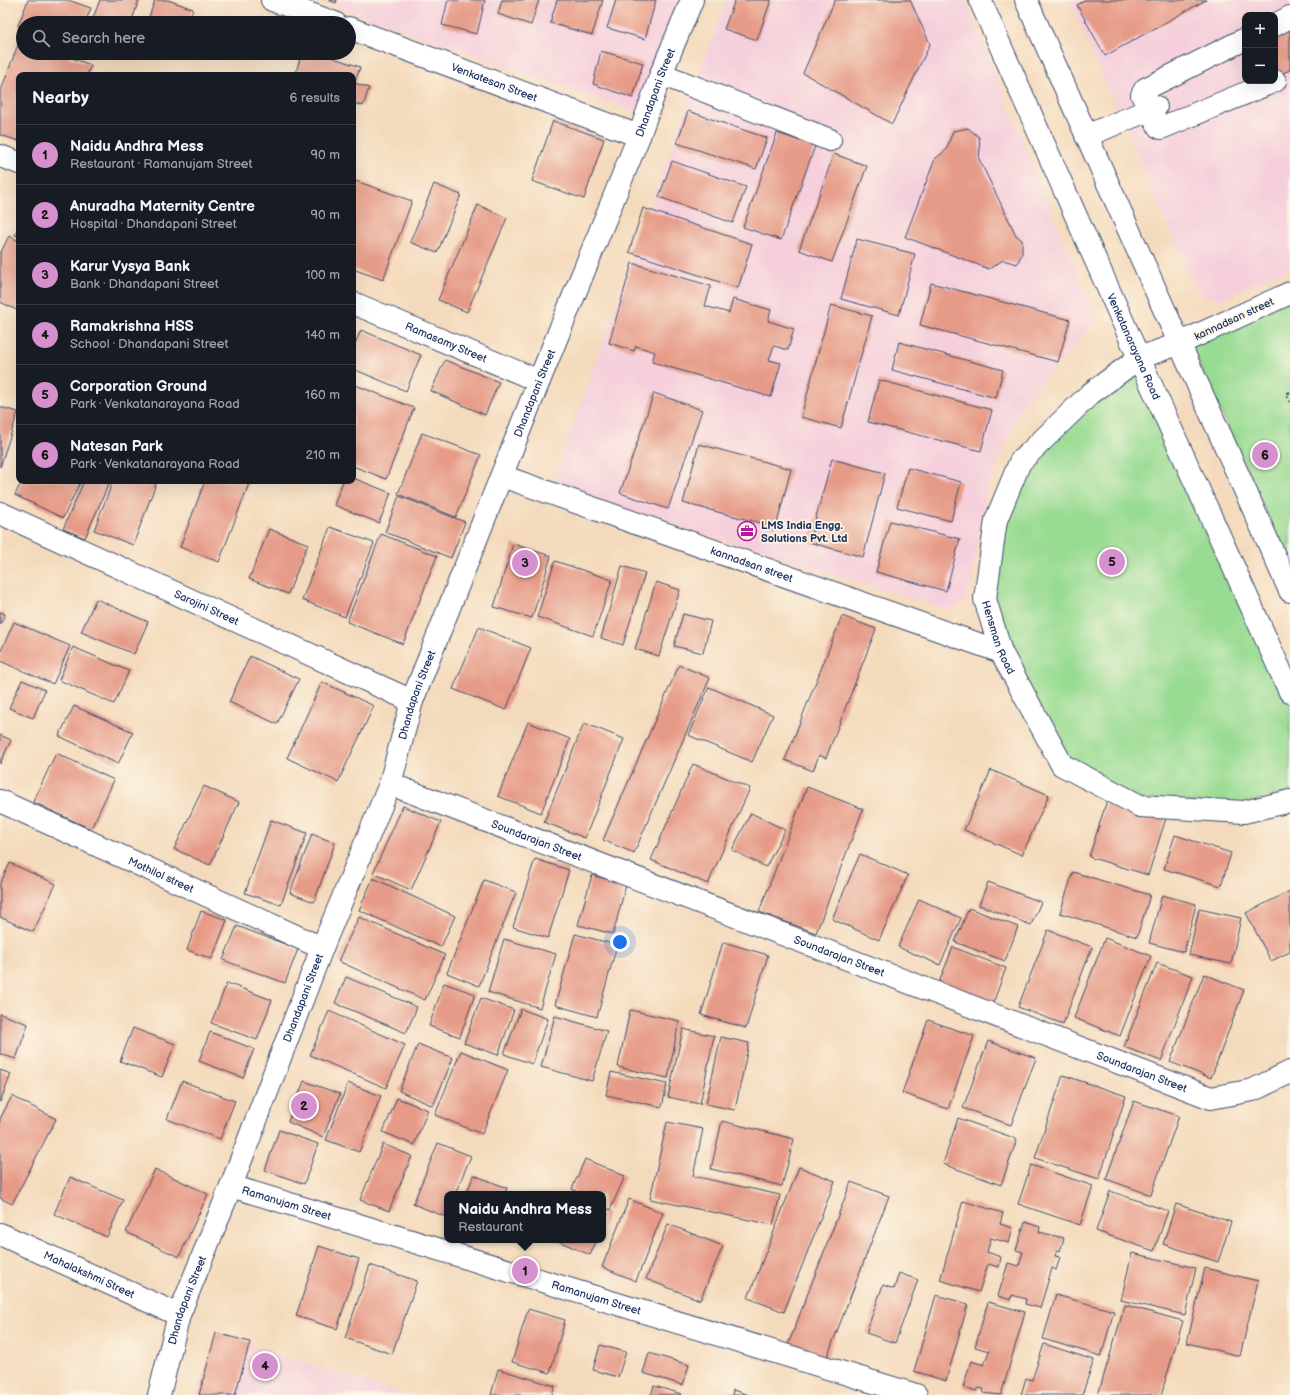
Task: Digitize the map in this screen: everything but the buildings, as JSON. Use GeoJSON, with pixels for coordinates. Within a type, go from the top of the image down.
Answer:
{"type":"FeatureCollection","features":[{"type":"Feature","properties":{"kind":"street"},"geometry":{"type":"LineString","coordinates":[[272,0],[316,16]]}},
{"type":"Feature","properties":{"kind":"street","name":"Dhandapani Street"},"geometry":{"type":"LineString","coordinates":[[159,1395],[179,1315],[231,1186],[322,948],[390,784],[412,701],[539,381],[639,136],[661,74],[692,0]]}},
{"type":"Feature","properties":{"kind":"street","name":"Venkatanarayana Road"},"geometry":{"type":"LineString","coordinates":[[980,0],[1139,358],[1290,692]]}},
{"type":"Feature","properties":{"kind":"street"},"geometry":{"type":"LineString","coordinates":[[1026,0],[1178,344],[1290,591]]}},
{"type":"Feature","properties":{"kind":"street"},"geometry":{"type":"LineString","coordinates":[[1278,23],[1290,17]]}},
{"type":"Feature","properties":{"kind":"street","name":"Venkatesan Street"},"geometry":{"type":"LineString","coordinates":[[356,31],[639,136]]}},
{"type":"Feature","properties":{"kind":"street"},"geometry":{"type":"LineString","coordinates":[[1242,40],[1145,88],[1142,95],[1149,111],[1161,128],[1268,84]]}},
{"type":"Feature","properties":{"kind":"street"},"geometry":{"type":"LineString","coordinates":[[661,74],[830,140]]}},
{"type":"Feature","properties":{"kind":"street"},"geometry":{"type":"LineString","coordinates":[[1278,80],[1290,75]]}},
{"type":"Feature","properties":{"kind":"street"},"geometry":{"type":"LineString","coordinates":[[1086,136],[1149,111]]}},
{"type":"Feature","properties":{"kind":"street"},"geometry":{"type":"LineString","coordinates":[[0,156],[16,163]]}},
{"type":"Feature","properties":{"kind":"street","name":"kannadsan street"},"geometry":{"type":"LineString","coordinates":[[1178,344],[1290,293]]}},
{"type":"Feature","properties":{"kind":"street","name":"Ramasamy Street"},"geometry":{"type":"LineString","coordinates":[[356,304],[539,381]]}},
{"type":"Feature","properties":{"kind":"street","name":"Hensman Road"},"geometry":{"type":"LineString","coordinates":[[1178,344],[1139,358],[1090,394],[1020,462],[996,520],[985,599],[1001,652],[1062,765],[1140,806],[1244,812],[1290,801]]}},
{"type":"Feature","properties":{"kind":"street","name":"kannadsan street"},"geometry":{"type":"LineString","coordinates":[[502,476],[1001,652]]}},
{"type":"Feature","properties":{"kind":"street","name":"Sarojini Street"},"geometry":{"type":"LineString","coordinates":[[0,513],[412,701]]}},
{"type":"Feature","properties":{"kind":"street","name":"Soundarajan Street"},"geometry":{"type":"LineString","coordinates":[[390,784],[1210,1098],[1253,1090],[1290,1072]]}},
{"type":"Feature","properties":{"kind":"street","name":"Mothilol street"},"geometry":{"type":"LineString","coordinates":[[0,801],[322,948]]}},
{"type":"Feature","properties":{"kind":"street","name":"Ramanujam Street"},"geometry":{"type":"LineString","coordinates":[[231,1186],[916,1395]]}},
{"type":"Feature","properties":{"kind":"street","name":"Mahalakshmi Street"},"geometry":{"type":"LineString","coordinates":[[0,1234],[179,1315]]}},
{"type":"Feature","properties":{"kind":"path"},"geometry":{"type":"LineString","coordinates":[[1290,392],[1286,394],[1290,402]]}},
{"type":"Feature","properties":{"kind":"shaded area"},"geometry":{"type":"Polygon","coordinates":[[[319,0],[684,0],[643,115],[319,0]]]}},
{"type":"Feature","properties":{"kind":"shaded area"},"geometry":{"type":"Polygon","coordinates":[[[726,0],[965,0],[1097,321],[1023,403],[988,487],[966,602],[948,610],[552,487],[649,210],[726,0]]]}},
{"type":"Feature","properties":{"kind":"shaded area"},"geometry":{"type":"Polygon","coordinates":[[[1069,0],[1290,0],[1290,267],[1220,300],[1197,292],[1069,0]]]}},
{"type":"Feature","properties":{"kind":"shaded area"},"geometry":{"type":"Polygon","coordinates":[[[223,1337],[407,1395],[206,1395],[223,1337]]]}},
{"type":"Feature","properties":{"kind":"green space"},"geometry":{"type":"Polygon","coordinates":[[[1290,300],[1290,564],[1191,346],[1290,300]]]}},
{"type":"Feature","properties":{"kind":"green space"},"geometry":{"type":"Polygon","coordinates":[[[1138,370],[1290,696],[1290,792],[1239,805],[1139,799],[1064,759],[1006,651],[990,600],[1001,524],[1024,469],[1091,404],[1138,370]]]}},
{"type":"Feature","properties":{"kind":"place","name":"Natesan Park"},"geometry":{"type":"Point","coordinates":[1265,455]}},
{"type":"Feature","properties":{"kind":"place","name":"LMS India Engg. Solutions Pvt. Ltd"},"geometry":{"type":"Point","coordinates":[747,531]}},
{"type":"Feature","properties":{"kind":"place","name":"Corporation Ground"},"geometry":{"type":"Point","coordinates":[1112,562]}},
{"type":"Feature","properties":{"kind":"place","name":"Karur Vysya Bank"},"geometry":{"type":"Point","coordinates":[525,563]}},
{"type":"Feature","properties":{"kind":"place","name":"Anuradha Maternity Centre"},"geometry":{"type":"Point","coordinates":[304,1106]}},
{"type":"Feature","properties":{"kind":"place","name":"Naidu Andhra Mess"},"geometry":{"type":"Point","coordinates":[525,1271]}},
{"type":"Feature","properties":{"kind":"place","name":"Ramakrishna HSS"},"geometry":{"type":"Point","coordinates":[265,1366]}}]}
